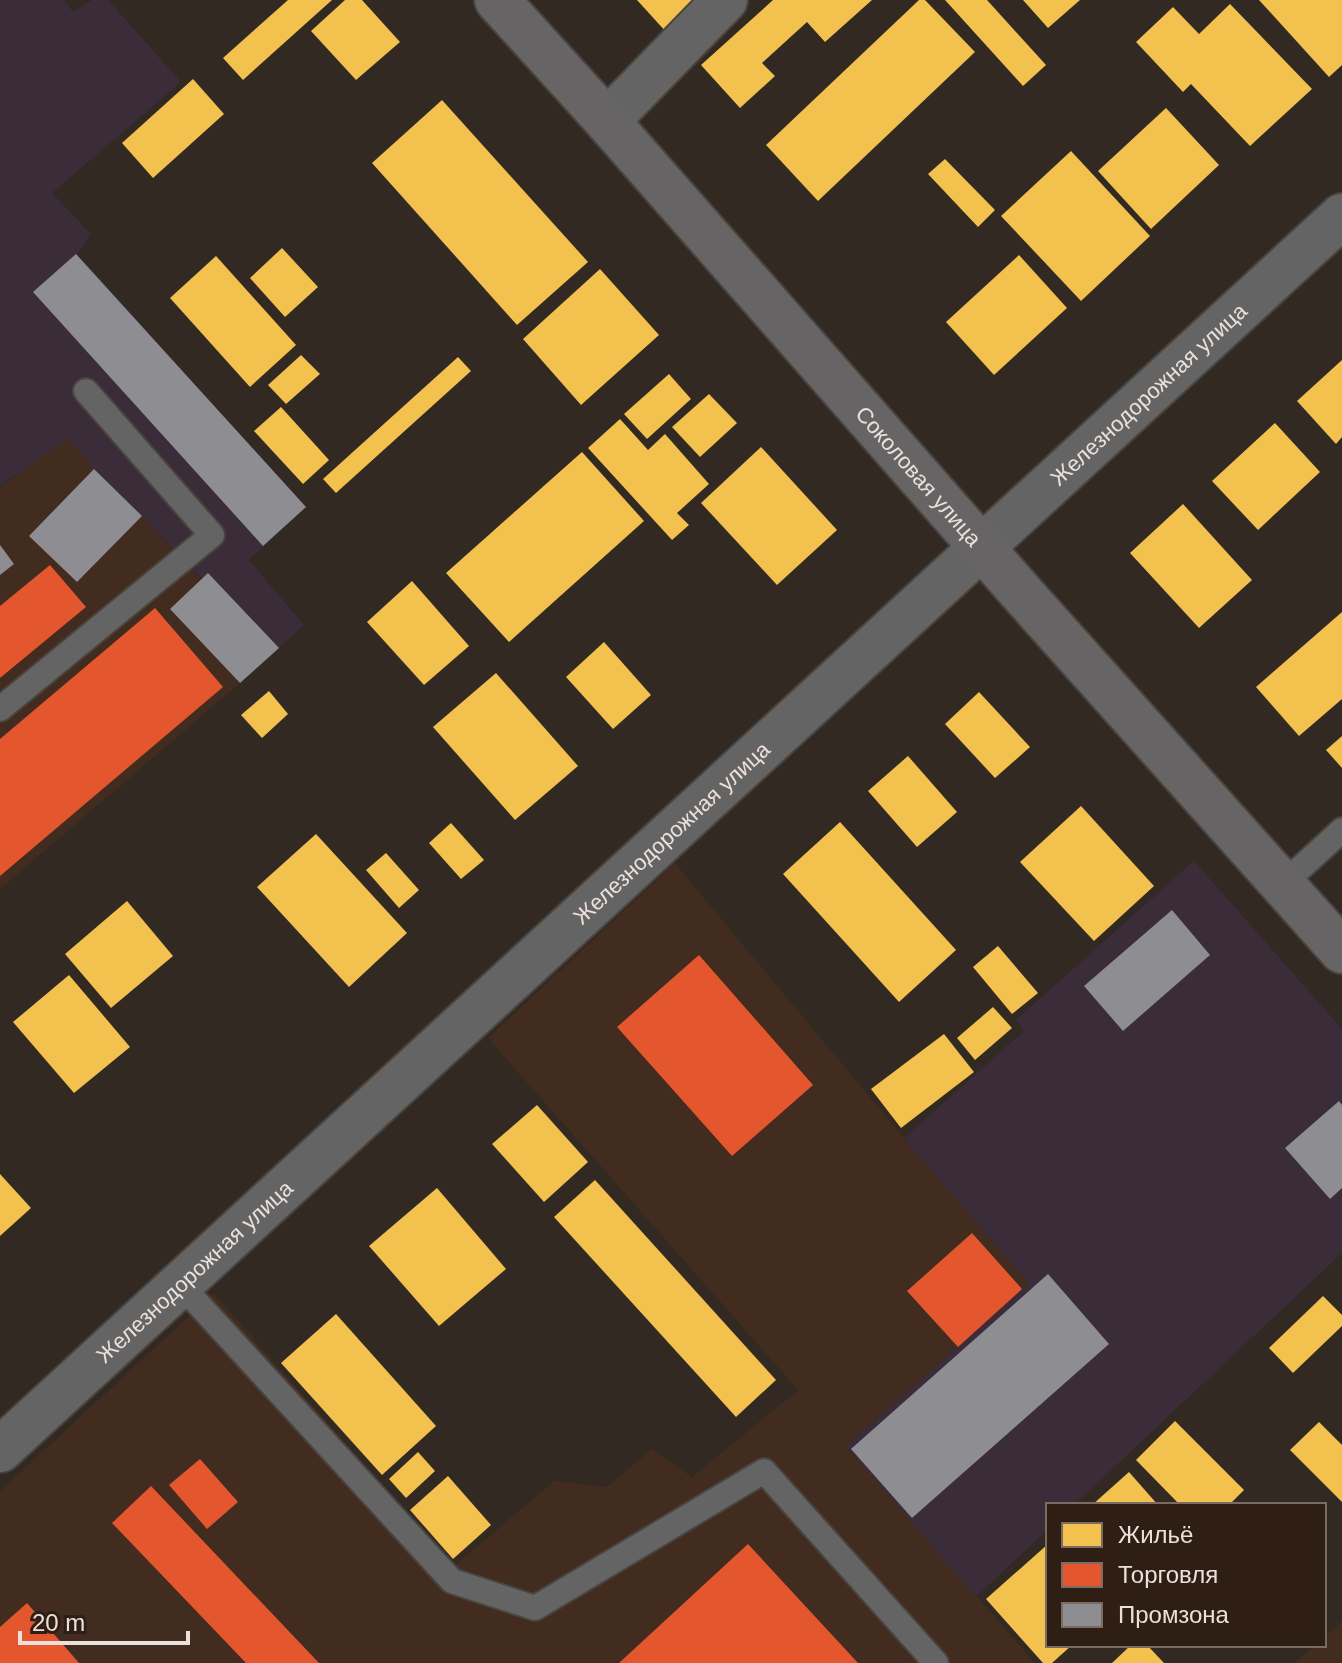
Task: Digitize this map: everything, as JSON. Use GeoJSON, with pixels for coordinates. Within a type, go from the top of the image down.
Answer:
{"type":"FeatureCollection","features":[{"type":"Feature","properties":{"kind":"main road","name":"Соколовая улица"},"geometry":{"type":"LineString","coordinates":[[497,0],[1342,951]]}},
{"type":"Feature","properties":{"kind":"street"},"geometry":{"type":"LineString","coordinates":[[607,121],[725,0]]}},
{"type":"Feature","properties":{"kind":"street","name":"Железнодорожная улица"},"geometry":{"type":"LineString","coordinates":[[0,1450],[1342,216]]}},
{"type":"Feature","properties":{"kind":"lane"},"geometry":{"type":"LineString","coordinates":[[0,709],[212,535],[86,391]]}},
{"type":"Feature","properties":{"kind":"lane"},"geometry":{"type":"LineString","coordinates":[[1282,885],[1342,830]]}},
{"type":"Feature","properties":{"kind":"lane"},"geometry":{"type":"LineString","coordinates":[[180,1284],[452,1581],[535,1608],[764,1471],[936,1663]]}},
{"type":"Feature","properties":{"kind":"shaded area"},"geometry":{"type":"Polygon","coordinates":[[[0,0],[64,0],[73,12],[92,0],[108,0],[181,82],[52,193],[91,234],[77,254],[306,507],[249,560],[304,625],[240,683],[170,609],[202,579],[94,469],[69,438],[0,486],[0,0]]]}},
{"type":"Feature","properties":{"kind":"shaded area"},"geometry":{"type":"Polygon","coordinates":[[[69,437],[94,469],[202,580],[171,609],[240,683],[0,889],[0,487],[69,437]]]}},
{"type":"Feature","properties":{"kind":"shaded area"},"geometry":{"type":"Polygon","coordinates":[[[1194,861],[1342,1029],[1342,1253],[1076,1503],[1046,1503],[1046,1531],[976,1597],[846,1446],[1029,1283],[904,1138],[1024,1031],[1016,1020],[1194,861]]]}},
{"type":"Feature","properties":{"kind":"shaded area"},"geometry":{"type":"Polygon","coordinates":[[[675,863],[1029,1283],[846,1446],[1035,1663],[0,1663],[0,1491],[214,1293],[453,1567],[554,1481],[607,1487],[652,1449],[692,1477],[798,1390],[488,1038],[675,863]]]}},
{"type":"Feature","properties":{"kind":"shaded area"},"geometry":{"type":"Polygon","coordinates":[[[1342,1621],[1342,1663],[1295,1663],[1313,1647],[1326,1647],[1326,1635],[1342,1621]]]}},
{"type":"Feature","properties":{"kind":"building: Жильё"},"geometry":{"type":"Polygon","coordinates":[[[288,0],[332,0],[243,80],[223,58],[288,0]]]}},
{"type":"Feature","properties":{"kind":"building: Жильё"},"geometry":{"type":"Polygon","coordinates":[[[345,0],[362,0],[400,42],[356,80],[311,31],[345,0]]]}},
{"type":"Feature","properties":{"kind":"building: Жильё"},"geometry":{"type":"Polygon","coordinates":[[[637,0],[704,0],[667,33],[637,0]]]}},
{"type":"Feature","properties":{"kind":"building: Жильё"},"geometry":{"type":"Polygon","coordinates":[[[773,0],[872,0],[825,42],[807,22],[762,63],[775,76],[740,108],[701,65],[773,0]]]}},
{"type":"Feature","properties":{"kind":"building: Жильё"},"geometry":{"type":"Polygon","coordinates":[[[919,0],[925,0],[975,52],[818,201],[766,145],[919,0]]]}},
{"type":"Feature","properties":{"kind":"building: Жильё"},"geometry":{"type":"Polygon","coordinates":[[[945,0],[987,0],[1046,65],[1023,86],[945,0]]]}},
{"type":"Feature","properties":{"kind":"building: Жильё"},"geometry":{"type":"Polygon","coordinates":[[[1023,0],[1080,0],[1048,28],[1023,0]]]}},
{"type":"Feature","properties":{"kind":"building: Жильё"},"geometry":{"type":"Polygon","coordinates":[[[1259,0],[1342,0],[1342,65],[1329,77],[1259,0]]]}},
{"type":"Feature","properties":{"kind":"building: Жильё"},"geometry":{"type":"Polygon","coordinates":[[[1230,4],[1312,89],[1250,146],[1191,84],[1183,92],[1136,42],[1173,7],[1199,34],[1230,4]]]}},
{"type":"Feature","properties":{"kind":"building: Жильё"},"geometry":{"type":"Polygon","coordinates":[[[193,79],[224,114],[153,178],[122,143],[193,79]]]}},
{"type":"Feature","properties":{"kind":"building: Жильё"},"geometry":{"type":"Polygon","coordinates":[[[442,100],[588,262],[517,325],[372,163],[442,100]]]}},
{"type":"Feature","properties":{"kind":"building: Жильё"},"geometry":{"type":"Polygon","coordinates":[[[1166,108],[1219,165],[1151,229],[1098,171],[1166,108]]]}},
{"type":"Feature","properties":{"kind":"building: Жильё"},"geometry":{"type":"Polygon","coordinates":[[[1071,151],[1150,236],[1081,301],[1001,216],[1071,151]]]}},
{"type":"Feature","properties":{"kind":"building: Жильё"},"geometry":{"type":"Polygon","coordinates":[[[945,159],[995,210],[978,227],[928,174],[945,159]]]}},
{"type":"Feature","properties":{"kind":"building: Жильё"},"geometry":{"type":"Polygon","coordinates":[[[282,248],[318,287],[285,317],[250,278],[282,248]]]}},
{"type":"Feature","properties":{"kind":"building: Жильё"},"geometry":{"type":"Polygon","coordinates":[[[1019,255],[1067,308],[994,375],[946,322],[1019,255]]]}},
{"type":"Feature","properties":{"kind":"building: Жильё"},"geometry":{"type":"Polygon","coordinates":[[[216,256],[296,345],[250,387],[170,298],[216,256]]]}},
{"type":"Feature","properties":{"kind":"building: Жильё"},"geometry":{"type":"Polygon","coordinates":[[[600,269],[659,335],[581,405],[523,339],[600,269]]]}},
{"type":"Feature","properties":{"kind":"building: Жильё"},"geometry":{"type":"Polygon","coordinates":[[[301,355],[320,374],[286,404],[268,385],[301,355]]]}},
{"type":"Feature","properties":{"kind":"building: Жильё"},"geometry":{"type":"Polygon","coordinates":[[[458,357],[471,371],[336,493],[323,479],[458,357]]]}},
{"type":"Feature","properties":{"kind":"building: Жильё"},"geometry":{"type":"Polygon","coordinates":[[[1342,360],[1342,437],[1336,444],[1297,401],[1342,360]]]}},
{"type":"Feature","properties":{"kind":"building: Жильё"},"geometry":{"type":"Polygon","coordinates":[[[669,374],[691,399],[647,439],[624,414],[669,374]]]}},
{"type":"Feature","properties":{"kind":"building: Жильё"},"geometry":{"type":"Polygon","coordinates":[[[709,394],[737,423],[700,457],[672,427],[709,394]]]}},
{"type":"Feature","properties":{"kind":"building: Жильё"},"geometry":{"type":"Polygon","coordinates":[[[281,407],[329,460],[303,484],[254,431],[281,407]]]}},
{"type":"Feature","properties":{"kind":"building: Жильё"},"geometry":{"type":"Polygon","coordinates":[[[620,419],[648,450],[665,434],[709,484],[677,513],[689,525],[672,540],[588,448],[620,419]]]}},
{"type":"Feature","properties":{"kind":"building: Жильё"},"geometry":{"type":"Polygon","coordinates":[[[1275,423],[1320,472],[1258,530],[1212,481],[1275,423]]]}},
{"type":"Feature","properties":{"kind":"building: Жильё"},"geometry":{"type":"Polygon","coordinates":[[[761,447],[837,530],[777,585],[701,503],[761,447]]]}},
{"type":"Feature","properties":{"kind":"building: Жильё"},"geometry":{"type":"Polygon","coordinates":[[[582,452],[644,521],[509,642],[446,573],[582,452]]]}},
{"type":"Feature","properties":{"kind":"building: Жильё"},"geometry":{"type":"Polygon","coordinates":[[[1183,504],[1252,580],[1199,628],[1130,553],[1183,504]]]}},
{"type":"Feature","properties":{"kind":"building: Жильё"},"geometry":{"type":"Polygon","coordinates":[[[412,581],[469,646],[424,685],[367,622],[412,581]]]}},
{"type":"Feature","properties":{"kind":"building: Жильё"},"geometry":{"type":"Polygon","coordinates":[[[1342,612],[1342,699],[1299,736],[1256,687],[1342,612]]]}},
{"type":"Feature","properties":{"kind":"building: Жильё"},"geometry":{"type":"Polygon","coordinates":[[[604,642],[651,695],[613,729],[566,677],[604,642]]]}},
{"type":"Feature","properties":{"kind":"building: Жильё"},"geometry":{"type":"Polygon","coordinates":[[[496,673],[578,766],[515,820],[433,727],[496,673]]]}},
{"type":"Feature","properties":{"kind":"building: Жильё"},"geometry":{"type":"Polygon","coordinates":[[[269,691],[288,714],[262,738],[241,715],[269,691]]]}},
{"type":"Feature","properties":{"kind":"building: Жильё"},"geometry":{"type":"Polygon","coordinates":[[[979,692],[1030,747],[995,778],[945,724],[979,692]]]}},
{"type":"Feature","properties":{"kind":"building: Жильё"},"geometry":{"type":"Polygon","coordinates":[[[1342,736],[1342,768],[1326,750],[1342,736]]]}},
{"type":"Feature","properties":{"kind":"building: Жильё"},"geometry":{"type":"Polygon","coordinates":[[[908,756],[957,812],[917,847],[868,791],[908,756]]]}},
{"type":"Feature","properties":{"kind":"building: Жильё"},"geometry":{"type":"Polygon","coordinates":[[[1081,806],[1154,886],[1094,941],[1020,862],[1081,806]]]}},
{"type":"Feature","properties":{"kind":"building: Жильё"},"geometry":{"type":"Polygon","coordinates":[[[840,822],[956,950],[899,1002],[783,874],[840,822]]]}},
{"type":"Feature","properties":{"kind":"building: Жильё"},"geometry":{"type":"Polygon","coordinates":[[[451,823],[484,860],[461,879],[429,843],[451,823]]]}},
{"type":"Feature","properties":{"kind":"building: Жильё"},"geometry":{"type":"Polygon","coordinates":[[[316,834],[407,933],[349,987],[257,887],[316,834]]]}},
{"type":"Feature","properties":{"kind":"building: Жильё"},"geometry":{"type":"Polygon","coordinates":[[[386,853],[419,890],[399,908],[366,870],[386,853]]]}},
{"type":"Feature","properties":{"kind":"building: Жильё"},"geometry":{"type":"Polygon","coordinates":[[[127,901],[173,956],[111,1008],[65,954],[127,901]]]}},
{"type":"Feature","properties":{"kind":"building: Жильё"},"geometry":{"type":"Polygon","coordinates":[[[998,946],[1038,993],[1012,1014],[973,967],[998,946]]]}},
{"type":"Feature","properties":{"kind":"building: Жильё"},"geometry":{"type":"Polygon","coordinates":[[[69,975],[130,1047],[74,1093],[13,1022],[69,975]]]}},
{"type":"Feature","properties":{"kind":"building: Жильё"},"geometry":{"type":"Polygon","coordinates":[[[993,1007],[1012,1028],[975,1060],[957,1038],[993,1007]]]}},
{"type":"Feature","properties":{"kind":"building: Жильё"},"geometry":{"type":"Polygon","coordinates":[[[944,1034],[974,1072],[901,1128],[871,1089],[944,1034]]]}},
{"type":"Feature","properties":{"kind":"building: Жильё"},"geometry":{"type":"Polygon","coordinates":[[[537,1105],[588,1162],[544,1202],[492,1144],[537,1105]]]}},
{"type":"Feature","properties":{"kind":"building: Жильё"},"geometry":{"type":"Polygon","coordinates":[[[0,1174],[31,1208],[0,1236],[0,1174]]]}},
{"type":"Feature","properties":{"kind":"building: Жильё"},"geometry":{"type":"Polygon","coordinates":[[[595,1180],[776,1380],[736,1417],[554,1217],[595,1180]]]}},
{"type":"Feature","properties":{"kind":"building: Жильё"},"geometry":{"type":"Polygon","coordinates":[[[437,1188],[506,1269],[439,1326],[369,1246],[437,1188]]]}},
{"type":"Feature","properties":{"kind":"building: Жильё"},"geometry":{"type":"Polygon","coordinates":[[[1323,1296],[1342,1315],[1342,1326],[1293,1373],[1269,1348],[1323,1296]]]}},
{"type":"Feature","properties":{"kind":"building: Жильё"},"geometry":{"type":"Polygon","coordinates":[[[336,1314],[436,1426],[382,1475],[281,1363],[336,1314]]]}},
{"type":"Feature","properties":{"kind":"building: Жильё"},"geometry":{"type":"Polygon","coordinates":[[[1175,1421],[1244,1490],[1231,1503],[1178,1503],[1136,1460],[1175,1421]]]}},
{"type":"Feature","properties":{"kind":"building: Жильё"},"geometry":{"type":"Polygon","coordinates":[[[1319,1422],[1342,1445],[1342,1502],[1290,1450],[1319,1422]]]}},
{"type":"Feature","properties":{"kind":"building: Жильё"},"geometry":{"type":"Polygon","coordinates":[[[418,1452],[435,1471],[406,1498],[389,1479],[418,1452]]]}},
{"type":"Feature","properties":{"kind":"building: Жильё"},"geometry":{"type":"Polygon","coordinates":[[[1129,1472],[1156,1503],[1094,1503],[1129,1472]]]}},
{"type":"Feature","properties":{"kind":"building: Жильё"},"geometry":{"type":"Polygon","coordinates":[[[448,1476],[491,1525],[453,1559],[410,1510],[448,1476]]]}},
{"type":"Feature","properties":{"kind":"building: Жильё"},"geometry":{"type":"Polygon","coordinates":[[[1046,1546],[1046,1647],[1070,1647],[1052,1663],[1043,1663],[986,1599],[1046,1546]]]}},
{"type":"Feature","properties":{"kind":"building: Жильё"},"geometry":{"type":"Polygon","coordinates":[[[1129,1647],[1149,1647],[1164,1663],[1112,1663],[1129,1647]]]}},
{"type":"Feature","properties":{"kind":"building: Торговля"},"geometry":{"type":"Polygon","coordinates":[[[50,565],[86,607],[0,678],[0,606],[50,565]]]}},
{"type":"Feature","properties":{"kind":"building: Торговля"},"geometry":{"type":"Polygon","coordinates":[[[155,608],[223,687],[0,876],[0,739],[155,608]]]}},
{"type":"Feature","properties":{"kind":"building: Торговля"},"geometry":{"type":"Polygon","coordinates":[[[699,955],[813,1085],[732,1156],[617,1027],[699,955]]]}},
{"type":"Feature","properties":{"kind":"building: Торговля"},"geometry":{"type":"Polygon","coordinates":[[[972,1233],[1022,1289],[958,1347],[907,1291],[972,1233]]]}},
{"type":"Feature","properties":{"kind":"building: Торговля"},"geometry":{"type":"Polygon","coordinates":[[[200,1459],[238,1502],[207,1529],[169,1485],[200,1459]]]}},
{"type":"Feature","properties":{"kind":"building: Торговля"},"geometry":{"type":"Polygon","coordinates":[[[151,1486],[319,1663],[246,1663],[112,1523],[151,1486]]]}},
{"type":"Feature","properties":{"kind":"building: Торговля"},"geometry":{"type":"Polygon","coordinates":[[[748,1544],[858,1663],[619,1663],[748,1544]]]}},
{"type":"Feature","properties":{"kind":"building: Торговля"},"geometry":{"type":"Polygon","coordinates":[[[27,1603],[79,1663],[0,1663],[0,1627],[27,1603]]]}},
{"type":"Feature","properties":{"kind":"building: Промзона"},"geometry":{"type":"Polygon","coordinates":[[[76,254],[306,507],[263,546],[33,292],[76,254]]]}},
{"type":"Feature","properties":{"kind":"building: Промзона"},"geometry":{"type":"Polygon","coordinates":[[[94,469],[142,516],[77,582],[29,536],[94,469]]]}},
{"type":"Feature","properties":{"kind":"building: Промзона"},"geometry":{"type":"Polygon","coordinates":[[[0,545],[14,564],[0,575],[0,545]]]}},
{"type":"Feature","properties":{"kind":"building: Промзона"},"geometry":{"type":"Polygon","coordinates":[[[208,573],[279,648],[240,683],[170,609],[208,573]]]}},
{"type":"Feature","properties":{"kind":"building: Промзона"},"geometry":{"type":"Polygon","coordinates":[[[1172,910],[1210,955],[1123,1031],[1084,986],[1172,910]]]}},
{"type":"Feature","properties":{"kind":"building: Промзона"},"geometry":{"type":"Polygon","coordinates":[[[1339,1101],[1342,1105],[1342,1188],[1330,1199],[1285,1148],[1339,1101]]]}},
{"type":"Feature","properties":{"kind":"building: Промзона"},"geometry":{"type":"Polygon","coordinates":[[[1048,1274],[1109,1344],[912,1518],[851,1449],[1048,1274]]]}}]}
